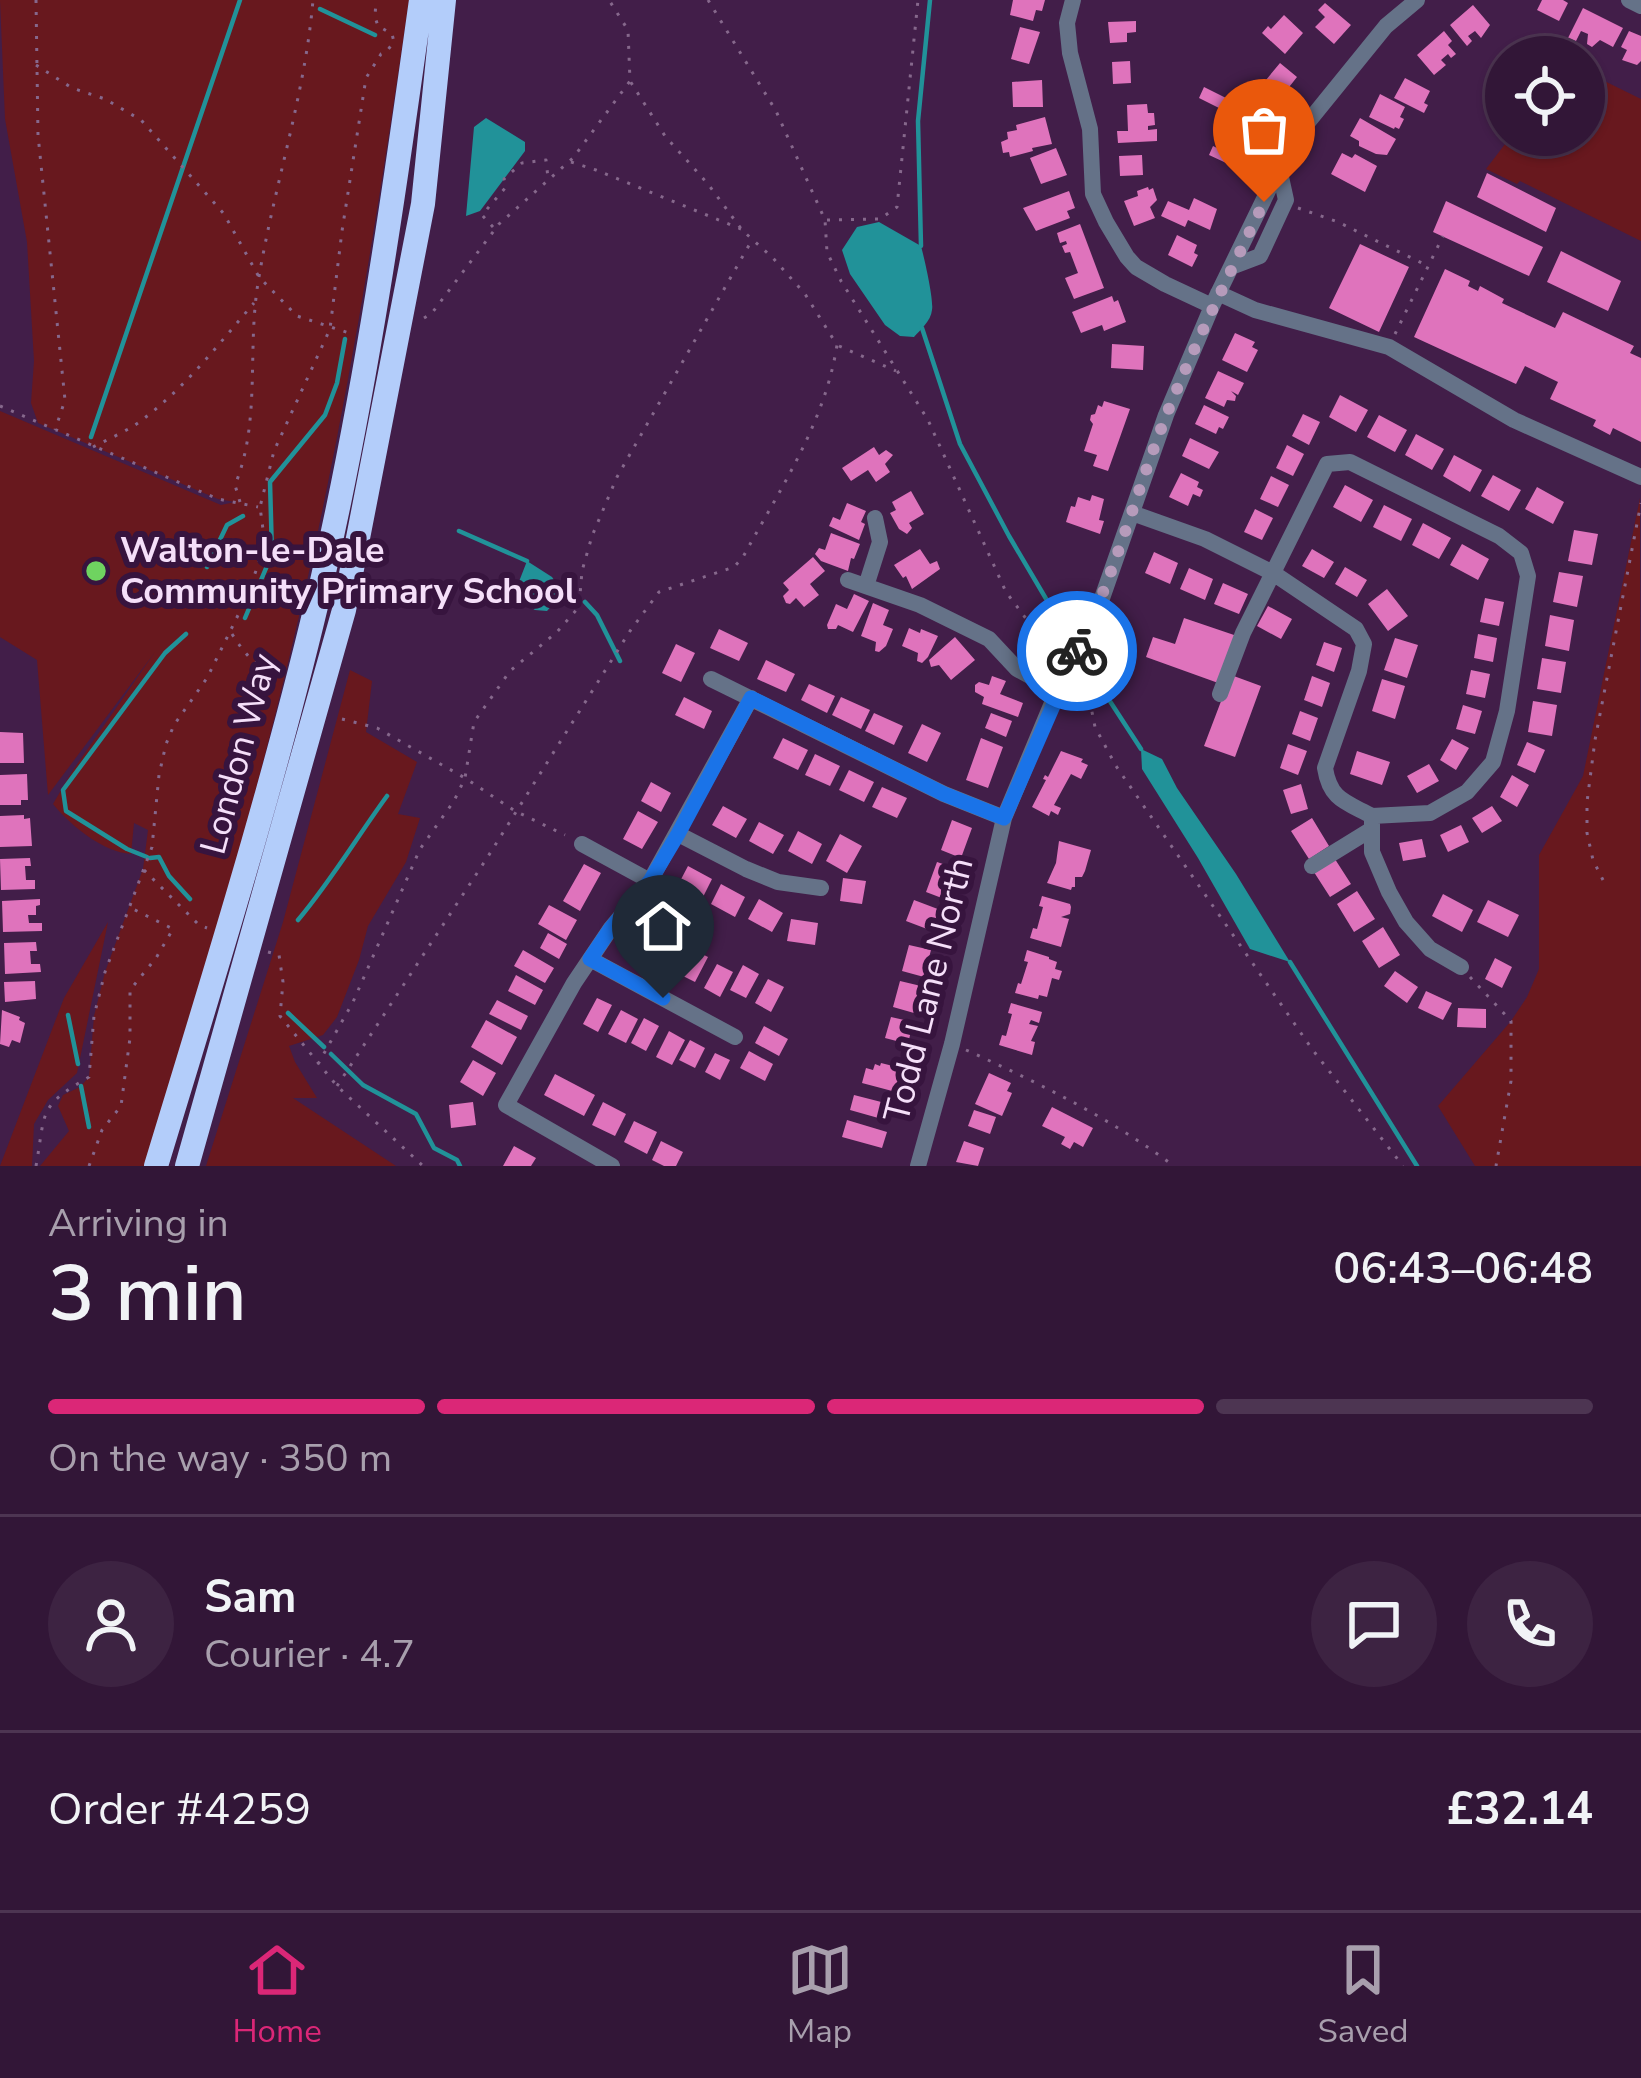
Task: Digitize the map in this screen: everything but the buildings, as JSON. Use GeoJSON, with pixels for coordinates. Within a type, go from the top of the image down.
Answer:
{"type":"FeatureCollection","features":[{"type":"Feature","properties":{"kind":"highway","name":"London Way"},"geometry":{"type":"LineString","coordinates":[[156,1166],[277,757],[322,578],[372,338],[421,0]]}},
{"type":"Feature","properties":{"kind":"highway","name":"London Way"},"geometry":{"type":"LineString","coordinates":[[187,1166],[344,610],[423,204],[444,0]]}},
{"type":"Feature","properties":{"kind":"street"},"geometry":{"type":"LineString","coordinates":[[1073,0],[1067,23],[1070,53],[1090,130],[1093,194],[1136,267],[1165,284],[1389,346],[1514,420],[1641,477]]}},
{"type":"Feature","properties":{"kind":"street","name":"Todd Lane North"},"geometry":{"type":"LineString","coordinates":[[918,1166],[952,1044],[1004,818],[1100,604],[1166,415],[1215,299],[1300,132],[1386,26],[1417,0]]}},
{"type":"Feature","properties":{"kind":"street"},"geometry":{"type":"LineString","coordinates":[[1629,0],[1641,6]]}},
{"type":"Feature","properties":{"kind":"street"},"geometry":{"type":"LineString","coordinates":[[1231,267],[1260,256],[1285,203],[1279,168]]}},
{"type":"Feature","properties":{"kind":"street"},"geometry":{"type":"LineString","coordinates":[[1220,694],[1244,633],[1327,464],[1350,462],[1485,528],[1521,553],[1528,575],[1507,711],[1493,762],[1467,792],[1430,813],[1372,822],[1312,866]]}},
{"type":"Feature","properties":{"kind":"street"},"geometry":{"type":"LineString","coordinates":[[1132,513],[1205,539],[1273,573],[1356,629],[1364,644],[1359,671],[1325,768],[1337,798],[1372,822]]}},
{"type":"Feature","properties":{"kind":"street"},"geometry":{"type":"LineString","coordinates":[[875,518],[880,542],[857,583],[920,605],[989,638],[1017,669],[1057,692]]}},
{"type":"Feature","properties":{"kind":"street"},"geometry":{"type":"LineString","coordinates":[[711,679],[944,794],[1004,818]]}},
{"type":"Feature","properties":{"kind":"street"},"geometry":{"type":"LineString","coordinates":[[612,1166],[506,1105],[590,959],[650,881],[751,698]]}},
{"type":"Feature","properties":{"kind":"street"},"geometry":{"type":"LineString","coordinates":[[1372,822],[1372,853],[1406,922],[1430,949],[1461,967]]}},
{"type":"Feature","properties":{"kind":"street"},"geometry":{"type":"LineString","coordinates":[[678,834],[778,882],[821,888]]}},
{"type":"Feature","properties":{"kind":"street"},"geometry":{"type":"LineString","coordinates":[[583,844],[650,881]]}},
{"type":"Feature","properties":{"kind":"street"},"geometry":{"type":"LineString","coordinates":[[590,959],[735,1037]]}},
{"type":"Feature","properties":{"kind":"path"},"geometry":{"type":"LineString","coordinates":[[36,0],[38,134],[65,400],[55,430]]}},
{"type":"Feature","properties":{"kind":"path"},"geometry":{"type":"LineString","coordinates":[[240,502],[235,485],[249,436],[255,302],[304,66],[313,0]]}},
{"type":"Feature","properties":{"kind":"path"},"geometry":{"type":"LineString","coordinates":[[36,1166],[48,1106],[89,1077],[94,1016],[105,972],[152,847],[166,744],[208,678],[248,597],[265,544],[260,508],[274,451],[331,328],[366,78],[394,41],[392,34],[378,26],[376,0]]}},
{"type":"Feature","properties":{"kind":"path"},"geometry":{"type":"LineString","coordinates":[[609,0],[628,31],[630,81],[665,136],[742,230],[805,294],[837,345],[897,372]]}},
{"type":"Feature","properties":{"kind":"path"},"geometry":{"type":"LineString","coordinates":[[708,0],[776,111],[825,220],[827,252],[928,420],[1006,592],[1066,671],[1080,680],[1088,692],[1095,727],[1116,766],[1312,1049],[1403,1166]]}},
{"type":"Feature","properties":{"kind":"path"},"geometry":{"type":"LineString","coordinates":[[825,220],[880,219],[897,207],[918,0]]}},
{"type":"Feature","properties":{"kind":"path"},"geometry":{"type":"LineString","coordinates":[[36,65],[72,88],[105,99],[141,120],[224,214],[259,277],[297,316],[356,334]]}},
{"type":"Feature","properties":{"kind":"path"},"geometry":{"type":"LineString","coordinates":[[417,322],[431,314],[495,229],[569,161],[630,81]]}},
{"type":"Feature","properties":{"kind":"path"},"geometry":{"type":"LineString","coordinates":[[495,229],[482,215],[506,187],[504,179],[522,163],[546,160],[548,180]]}},
{"type":"Feature","properties":{"kind":"path"},"geometry":{"type":"LineString","coordinates":[[569,161],[742,230]]}},
{"type":"Feature","properties":{"kind":"path"},"geometry":{"type":"LineString","coordinates":[[1285,203],[1338,222],[1428,266]]}},
{"type":"Feature","properties":{"kind":"path"},"geometry":{"type":"LineString","coordinates":[[1389,346],[1443,236]]}},
{"type":"Feature","properties":{"kind":"path"},"geometry":{"type":"LineString","coordinates":[[318,1064],[353,1002],[420,849],[465,778],[475,722],[510,670],[557,632],[579,607],[592,536],[617,477],[752,240]]}},
{"type":"Feature","properties":{"kind":"path"},"geometry":{"type":"LineString","coordinates":[[93,447],[131,427],[176,390],[255,302]]}},
{"type":"Feature","properties":{"kind":"path"},"geometry":{"type":"LineString","coordinates":[[337,1086],[659,592],[734,567],[743,557],[812,432],[837,345]]}},
{"type":"Feature","properties":{"kind":"path"},"geometry":{"type":"LineString","coordinates":[[0,406],[218,499],[260,508]]}},
{"type":"Feature","properties":{"kind":"path"},"geometry":{"type":"LineString","coordinates":[[1603,880],[1590,847],[1586,802],[1641,503]]}},
{"type":"Feature","properties":{"kind":"path"},"geometry":{"type":"LineString","coordinates":[[231,633],[262,670],[285,682]]}},
{"type":"Feature","properties":{"kind":"path"},"geometry":{"type":"LineString","coordinates":[[342,719],[377,728],[515,811],[583,844]]}},
{"type":"Feature","properties":{"kind":"path"},"geometry":{"type":"LineString","coordinates":[[142,868],[199,925],[217,932]]}},
{"type":"Feature","properties":{"kind":"path"},"geometry":{"type":"LineString","coordinates":[[89,1166],[102,1130],[121,1106],[130,1038],[130,990],[173,929],[128,906]]}},
{"type":"Feature","properties":{"kind":"path"},"geometry":{"type":"LineString","coordinates":[[266,951],[279,955],[280,1016],[337,1086],[423,1166]]}},
{"type":"Feature","properties":{"kind":"path"},"geometry":{"type":"LineString","coordinates":[[1461,967],[1511,1021],[1510,1081],[1496,1166]]}},
{"type":"Feature","properties":{"kind":"path"},"geometry":{"type":"LineString","coordinates":[[952,1044],[1068,1099],[1174,1166]]}},
{"type":"Feature","properties":{"kind":"shaded area"},"geometry":{"type":"Polygon","coordinates":[[[0,0],[409,0],[354,347],[295,631],[236,862],[144,1166],[40,1166],[69,1131],[58,1106],[63,1095],[89,1077],[94,1016],[143,869],[148,830],[134,823],[131,854],[120,852],[88,837],[53,804],[155,652],[48,795],[37,660],[0,637],[0,411],[221,505],[235,502],[38,423],[31,403],[34,361],[27,242],[5,119],[0,0]]]}},
{"type":"Feature","properties":{"kind":"shaded area"},"geometry":{"type":"Polygon","coordinates":[[[1605,81],[1641,99],[1641,241],[1520,181],[1517,184],[1486,169],[1496,156],[1605,156],[1605,81]]]}},
{"type":"Feature","properties":{"kind":"shaded area"},"geometry":{"type":"Polygon","coordinates":[[[486,118],[525,142],[525,151],[480,211],[466,216],[474,127],[486,118]]]}},
{"type":"Feature","properties":{"kind":"shaded area"},"geometry":{"type":"Polygon","coordinates":[[[879,222],[921,246],[932,310],[914,337],[900,336],[885,325],[850,274],[842,250],[857,227],[879,222]]]}},
{"type":"Feature","properties":{"kind":"shaded area"},"geometry":{"type":"Polygon","coordinates":[[[1640,498],[1641,1166],[1475,1166],[1438,1106],[1511,1021],[1539,969],[1539,855],[1583,776],[1640,498]]]}},
{"type":"Feature","properties":{"kind":"shaded area"},"geometry":{"type":"Polygon","coordinates":[[[527,561],[552,577],[563,593],[547,611],[535,610],[513,597],[527,561]]]}},
{"type":"Feature","properties":{"kind":"shaded area"},"geometry":{"type":"Polygon","coordinates":[[[350,670],[372,681],[366,732],[417,762],[398,814],[420,818],[406,862],[368,926],[337,1017],[323,1035],[289,1046],[317,1098],[293,1098],[396,1166],[206,1166],[283,922],[350,670]]]}},
{"type":"Feature","properties":{"kind":"shaded area"},"geometry":{"type":"Polygon","coordinates":[[[1141,749],[1162,759],[1290,962],[1250,949],[1142,769],[1141,749]]]}},
{"type":"Feature","properties":{"kind":"shaded area"},"geometry":{"type":"Polygon","coordinates":[[[108,922],[77,1073],[48,1100],[34,1124],[32,1166],[0,1166],[64,998],[108,922]]]}},
{"type":"Feature","properties":{"kind":"waterway"},"geometry":{"type":"LineString","coordinates":[[91,437],[240,0]]}},
{"type":"Feature","properties":{"kind":"waterway"},"geometry":{"type":"LineString","coordinates":[[921,246],[918,121],[930,0]]}},
{"type":"Feature","properties":{"kind":"waterway"},"geometry":{"type":"LineString","coordinates":[[320,9],[375,35]]}},
{"type":"Feature","properties":{"kind":"waterway"},"geometry":{"type":"LineString","coordinates":[[922,328],[960,444],[1068,636]]}},
{"type":"Feature","properties":{"kind":"waterway"},"geometry":{"type":"LineString","coordinates":[[245,618],[272,554],[270,482],[325,415],[345,339]]}},
{"type":"Feature","properties":{"kind":"waterway"},"geometry":{"type":"LineString","coordinates":[[207,567],[227,525],[243,516]]}},
{"type":"Feature","properties":{"kind":"waterway"},"geometry":{"type":"LineString","coordinates":[[459,531],[527,561]]}},
{"type":"Feature","properties":{"kind":"waterway"},"geometry":{"type":"LineString","coordinates":[[585,602],[597,615],[620,661]]}},
{"type":"Feature","properties":{"kind":"waterway"},"geometry":{"type":"LineString","coordinates":[[147,857],[66,811],[63,790],[165,653],[186,634]]}},
{"type":"Feature","properties":{"kind":"waterway"},"geometry":{"type":"LineString","coordinates":[[1089,669],[1141,749]]}},
{"type":"Feature","properties":{"kind":"waterway"},"geometry":{"type":"LineString","coordinates":[[298,920],[387,796]]}},
{"type":"Feature","properties":{"kind":"waterway"},"geometry":{"type":"LineString","coordinates":[[150,858],[159,857],[190,899]]}},
{"type":"Feature","properties":{"kind":"waterway"},"geometry":{"type":"LineString","coordinates":[[1290,962],[1417,1166]]}},
{"type":"Feature","properties":{"kind":"waterway"},"geometry":{"type":"LineString","coordinates":[[288,1013],[324,1047]]}},
{"type":"Feature","properties":{"kind":"waterway"},"geometry":{"type":"LineString","coordinates":[[68,1015],[78,1064]]}},
{"type":"Feature","properties":{"kind":"waterway"},"geometry":{"type":"LineString","coordinates":[[331,1054],[363,1085],[416,1114],[434,1148],[460,1166]]}},
{"type":"Feature","properties":{"kind":"waterway"},"geometry":{"type":"LineString","coordinates":[[81,1086],[89,1127]]}},
{"type":"Feature","properties":{"kind":"way so far"},"geometry":{"type":"LineString","coordinates":[[1077,651],[1100,604],[1166,415],[1212,306],[1264,202]]}},
{"type":"Feature","properties":{"kind":"place","name":"Walton-le-Dale Community Primary School"},"geometry":{"type":"Point","coordinates":[96,571]}},
{"type":"Feature","properties":{"kind":"route"},"geometry":{"type":"LineString","coordinates":[[663,998],[590,959],[650,881],[751,698],[944,794],[1004,818],[1077,651]]}}]}
